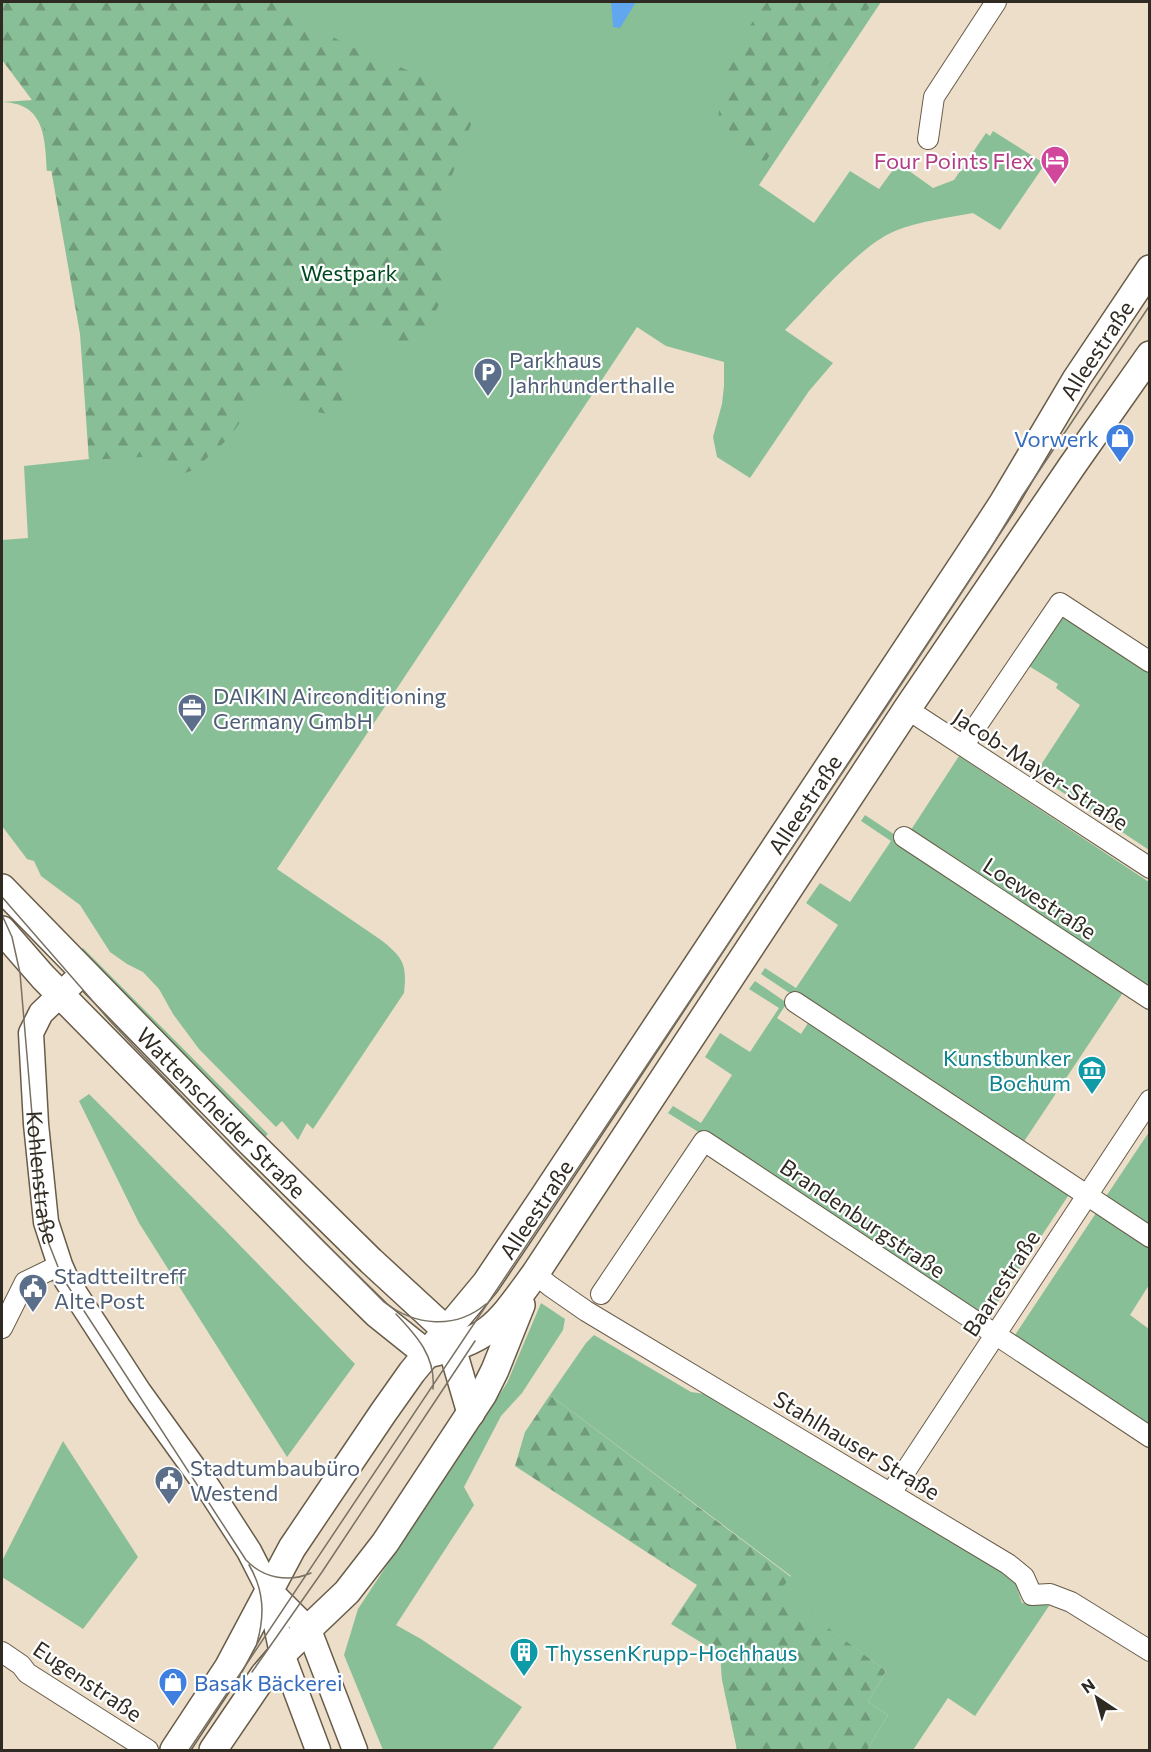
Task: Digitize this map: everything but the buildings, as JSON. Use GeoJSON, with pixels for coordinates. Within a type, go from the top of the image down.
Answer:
{"type":"FeatureCollection","features":[{"type":"Feature","properties":{"kind":"main road","name":"Alleestraße"},"geometry":{"type":"LineString","coordinates":[[174,1750],[228,1668],[292,1548],[383,1413],[442,1345],[541,1201],[968,558],[1077,378],[1149,269]]}},
{"type":"Feature","properties":{"kind":"main road","name":"Alleestraße"},"geometry":{"type":"LineString","coordinates":[[442,1345],[476,1340],[494,1327],[535,1274],[907,710],[1149,355]]}},
{"type":"Feature","properties":{"kind":"main road","name":"Wattenscheider Straße"},"geometry":{"type":"LineString","coordinates":[[2,888],[83,973],[371,1261],[442,1345]]}},
{"type":"Feature","properties":{"kind":"main road","name":"Wattenscheider Straße"},"geometry":{"type":"LineString","coordinates":[[2,930],[61,995],[377,1314],[442,1345]]}},
{"type":"Feature","properties":{"kind":"main road","name":"Alleestraße"},"geometry":{"type":"LineString","coordinates":[[213,1750],[264,1675],[282,1654],[347,1592],[385,1543],[471,1413],[495,1370],[535,1274]]}},
{"type":"Feature","properties":{"kind":"main road"},"geometry":{"type":"LineString","coordinates":[[442,1345],[471,1413]]}},
{"type":"Feature","properties":{"kind":"street"},"geometry":{"type":"LineString","coordinates":[[928,139],[934,97],[996,2]]}},
{"type":"Feature","properties":{"kind":"street"},"geometry":{"type":"LineString","coordinates":[[963,746],[1060,603],[1149,662]]}},
{"type":"Feature","properties":{"kind":"street","name":"Jacob-Mayer-Straße"},"geometry":{"type":"LineString","coordinates":[[907,710],[1149,868]]}},
{"type":"Feature","properties":{"kind":"street","name":"Loewestraße"},"geometry":{"type":"LineString","coordinates":[[904,837],[1149,999]]}},
{"type":"Feature","properties":{"kind":"street","name":"Kohlenstraße"},"geometry":{"type":"LineString","coordinates":[[83,973],[37,1020],[31,1033],[30,1047],[46,1222],[67,1281],[139,1392],[224,1511],[249,1551],[269,1590],[282,1654],[318,1750]]}},
{"type":"Feature","properties":{"kind":"street"},"geometry":{"type":"LineString","coordinates":[[795,1002],[1149,1237]]}},
{"type":"Feature","properties":{"kind":"street","name":"Baarestraße"},"geometry":{"type":"LineString","coordinates":[[891,1493],[1149,1100]]}},
{"type":"Feature","properties":{"kind":"street","name":"Brandenburgstraße"},"geometry":{"type":"LineString","coordinates":[[601,1294],[704,1141],[1149,1437]]}},
{"type":"Feature","properties":{"kind":"street"},"geometry":{"type":"LineString","coordinates":[[2,1328],[25,1282],[60,1265]]}},
{"type":"Feature","properties":{"kind":"street","name":"Stahlhauser Straße"},"geometry":{"type":"LineString","coordinates":[[535,1274],[586,1311],[1018,1571],[1024,1577],[1032,1595],[1050,1594],[1071,1602],[1149,1652]]}},
{"type":"Feature","properties":{"kind":"street","name":"Kohlenstraße"},"geometry":{"type":"LineString","coordinates":[[269,1590],[309,1630],[355,1750]]}},
{"type":"Feature","properties":{"kind":"street","name":"Eugenstraße"},"geometry":{"type":"LineString","coordinates":[[2,1652],[21,1665],[27,1673],[148,1750]]}},
{"type":"Feature","properties":{"kind":"green space","name":"Westpark"},"geometry":{"type":"Polygon","coordinates":[[[2,2],[881,2],[759,185],[814,223],[850,171],[879,189],[898,163],[933,188],[954,180],[986,133],[990,136],[993,131],[1045,164],[1000,230],[973,213],[923,222],[895,231],[881,238],[852,261],[785,330],[833,363],[809,391],[750,478],[717,457],[713,437],[722,404],[724,362],[666,346],[637,327],[277,869],[389,946],[399,957],[405,975],[404,993],[313,1129],[307,1123],[298,1140],[282,1121],[276,1127],[199,1049],[173,1014],[159,989],[143,972],[110,952],[80,905],[41,876],[34,861],[27,859],[2,826],[2,540],[28,538],[24,466],[89,459],[76,230],[62,170],[47,171],[43,135],[35,116],[16,104],[2,102],[64,98],[2,2]]]}},
{"type":"Feature","properties":{"kind":"green space"},"geometry":{"type":"Polygon","coordinates":[[[2,2],[271,2],[349,46],[407,70],[447,90],[476,111],[451,178],[444,223],[442,264],[444,293],[434,315],[408,346],[395,343],[377,326],[340,353],[349,395],[342,409],[327,414],[308,410],[291,398],[265,387],[229,438],[194,470],[176,476],[162,467],[160,456],[89,460],[80,334],[41,112],[2,60],[2,2]]]}},
{"type":"Feature","properties":{"kind":"green space"},"geometry":{"type":"Polygon","coordinates":[[[767,2],[873,2],[764,164],[718,119],[725,60],[767,2]]]}},
{"type":"Feature","properties":{"kind":"green space"},"geometry":{"type":"Polygon","coordinates":[[[1060,609],[1149,668],[1149,850],[1035,774],[1080,705],[1056,688],[1058,684],[1024,663],[1060,609]]]}},
{"type":"Feature","properties":{"kind":"green space"},"geometry":{"type":"Polygon","coordinates":[[[959,756],[1149,882],[1149,992],[909,833],[959,756]]]}},
{"type":"Feature","properties":{"kind":"green space"},"geometry":{"type":"Polygon","coordinates":[[[865,815],[1126,988],[1021,1146],[761,974],[765,968],[796,988],[838,925],[806,903],[820,883],[850,902],[891,841],[861,821],[865,815]]]}},
{"type":"Feature","properties":{"kind":"green space"},"geometry":{"type":"Polygon","coordinates":[[[83,948],[268,1134],[262,1140],[78,954],[83,948]]]}},
{"type":"Feature","properties":{"kind":"green space"},"geometry":{"type":"Polygon","coordinates":[[[755,981],[787,1003],[777,1018],[801,1034],[810,1020],[1070,1193],[985,1321],[701,1132],[668,1113],[673,1106],[701,1123],[732,1075],[705,1057],[720,1033],[750,1052],[779,1008],[749,989],[755,981]]]}},
{"type":"Feature","properties":{"kind":"green space"},"geometry":{"type":"Polygon","coordinates":[[[89,1094],[355,1364],[287,1457],[139,1223],[79,1101],[89,1094]]]}},
{"type":"Feature","properties":{"kind":"green space"},"geometry":{"type":"Polygon","coordinates":[[[1149,1132],[1149,1228],[1105,1198],[1149,1132]]]}},
{"type":"Feature","properties":{"kind":"green space"},"geometry":{"type":"Polygon","coordinates":[[[1098,1210],[1149,1244],[1149,1285],[1130,1315],[1149,1329],[1149,1428],[1013,1338],[1098,1210]]]}},
{"type":"Feature","properties":{"kind":"green space"},"geometry":{"type":"Polygon","coordinates":[[[541,1303],[565,1319],[563,1330],[522,1393],[501,1416],[464,1487],[474,1505],[396,1625],[421,1639],[522,1707],[492,1750],[383,1750],[344,1655],[358,1609],[507,1383],[541,1303]]]}},
{"type":"Feature","properties":{"kind":"green space"},"geometry":{"type":"Polygon","coordinates":[[[594,1335],[691,1392],[712,1395],[1010,1575],[1015,1582],[1022,1603],[1032,1601],[1051,1603],[975,1716],[948,1698],[913,1750],[867,1750],[888,1715],[868,1702],[886,1671],[778,1591],[791,1576],[550,1395],[594,1335]]]}},
{"type":"Feature","properties":{"kind":"green space"},"geometry":{"type":"Polygon","coordinates":[[[550,1395],[791,1577],[779,1591],[886,1671],[868,1702],[888,1715],[867,1750],[737,1750],[722,1680],[720,1654],[671,1624],[697,1585],[515,1466],[525,1432],[550,1395]]]}},
{"type":"Feature","properties":{"kind":"green space"},"geometry":{"type":"Polygon","coordinates":[[[63,1441],[138,1557],[83,1629],[2,1577],[2,1561],[63,1441]]]}},
{"type":"Feature","properties":{"kind":"water"},"geometry":{"type":"Polygon","coordinates":[[[611,2],[636,2],[620,28],[613,27],[611,2]]]}},
{"type":"Feature","properties":{"kind":"tram line"},"geometry":{"type":"LineString","coordinates":[[189,1750],[883,712],[1023,495],[1150,305]]}},
{"type":"Feature","properties":{"kind":"tram line"},"geometry":{"type":"LineString","coordinates":[[2,897],[111,1022],[233,1150],[384,1302],[409,1316],[435,1322],[461,1318],[486,1304]]}},
{"type":"Feature","properties":{"kind":"tram line"},"geometry":{"type":"LineString","coordinates":[[2,915],[12,937],[20,973],[40,1209],[49,1244],[62,1277],[246,1560],[260,1571],[276,1577],[294,1578],[311,1573]]}},
{"type":"Feature","properties":{"kind":"tram line"},"geometry":{"type":"LineString","coordinates":[[396,1314],[424,1348],[431,1367],[433,1389]]}},
{"type":"Feature","properties":{"kind":"tram line"},"geometry":{"type":"LineString","coordinates":[[252,1672],[322,1572],[475,1341]]}},
{"type":"Feature","properties":{"kind":"tram line"},"geometry":{"type":"LineString","coordinates":[[249,1565],[258,1584],[262,1603],[257,1643]]}},
{"type":"Feature","properties":{"kind":"place","name":"Four Points Flex"},"geometry":{"type":"Point","coordinates":[1055,186]}},
{"type":"Feature","properties":{"kind":"place","name":"Parkhaus Jahrhunderthalle"},"geometry":{"type":"Point","coordinates":[488,398]}},
{"type":"Feature","properties":{"kind":"place","name":"Vorwerk"},"geometry":{"type":"Point","coordinates":[1120,464]}},
{"type":"Feature","properties":{"kind":"place","name":"DAIKIN Airconditioning Germany GmbH"},"geometry":{"type":"Point","coordinates":[192,734]}},
{"type":"Feature","properties":{"kind":"place","name":"Kunstbunker Bochum"},"geometry":{"type":"Point","coordinates":[1092,1096]}},
{"type":"Feature","properties":{"kind":"place","name":"Stadtteiltreff Alte Post"},"geometry":{"type":"Point","coordinates":[33,1314]}},
{"type":"Feature","properties":{"kind":"place","name":"Stadtumbaubüro Westend"},"geometry":{"type":"Point","coordinates":[169,1506]}},
{"type":"Feature","properties":{"kind":"place","name":"ThyssenKrupp-Hochhaus"},"geometry":{"type":"Point","coordinates":[524,1678]}},
{"type":"Feature","properties":{"kind":"place","name":"Basak Bäckerei"},"geometry":{"type":"Point","coordinates":[173,1708]}}]}
